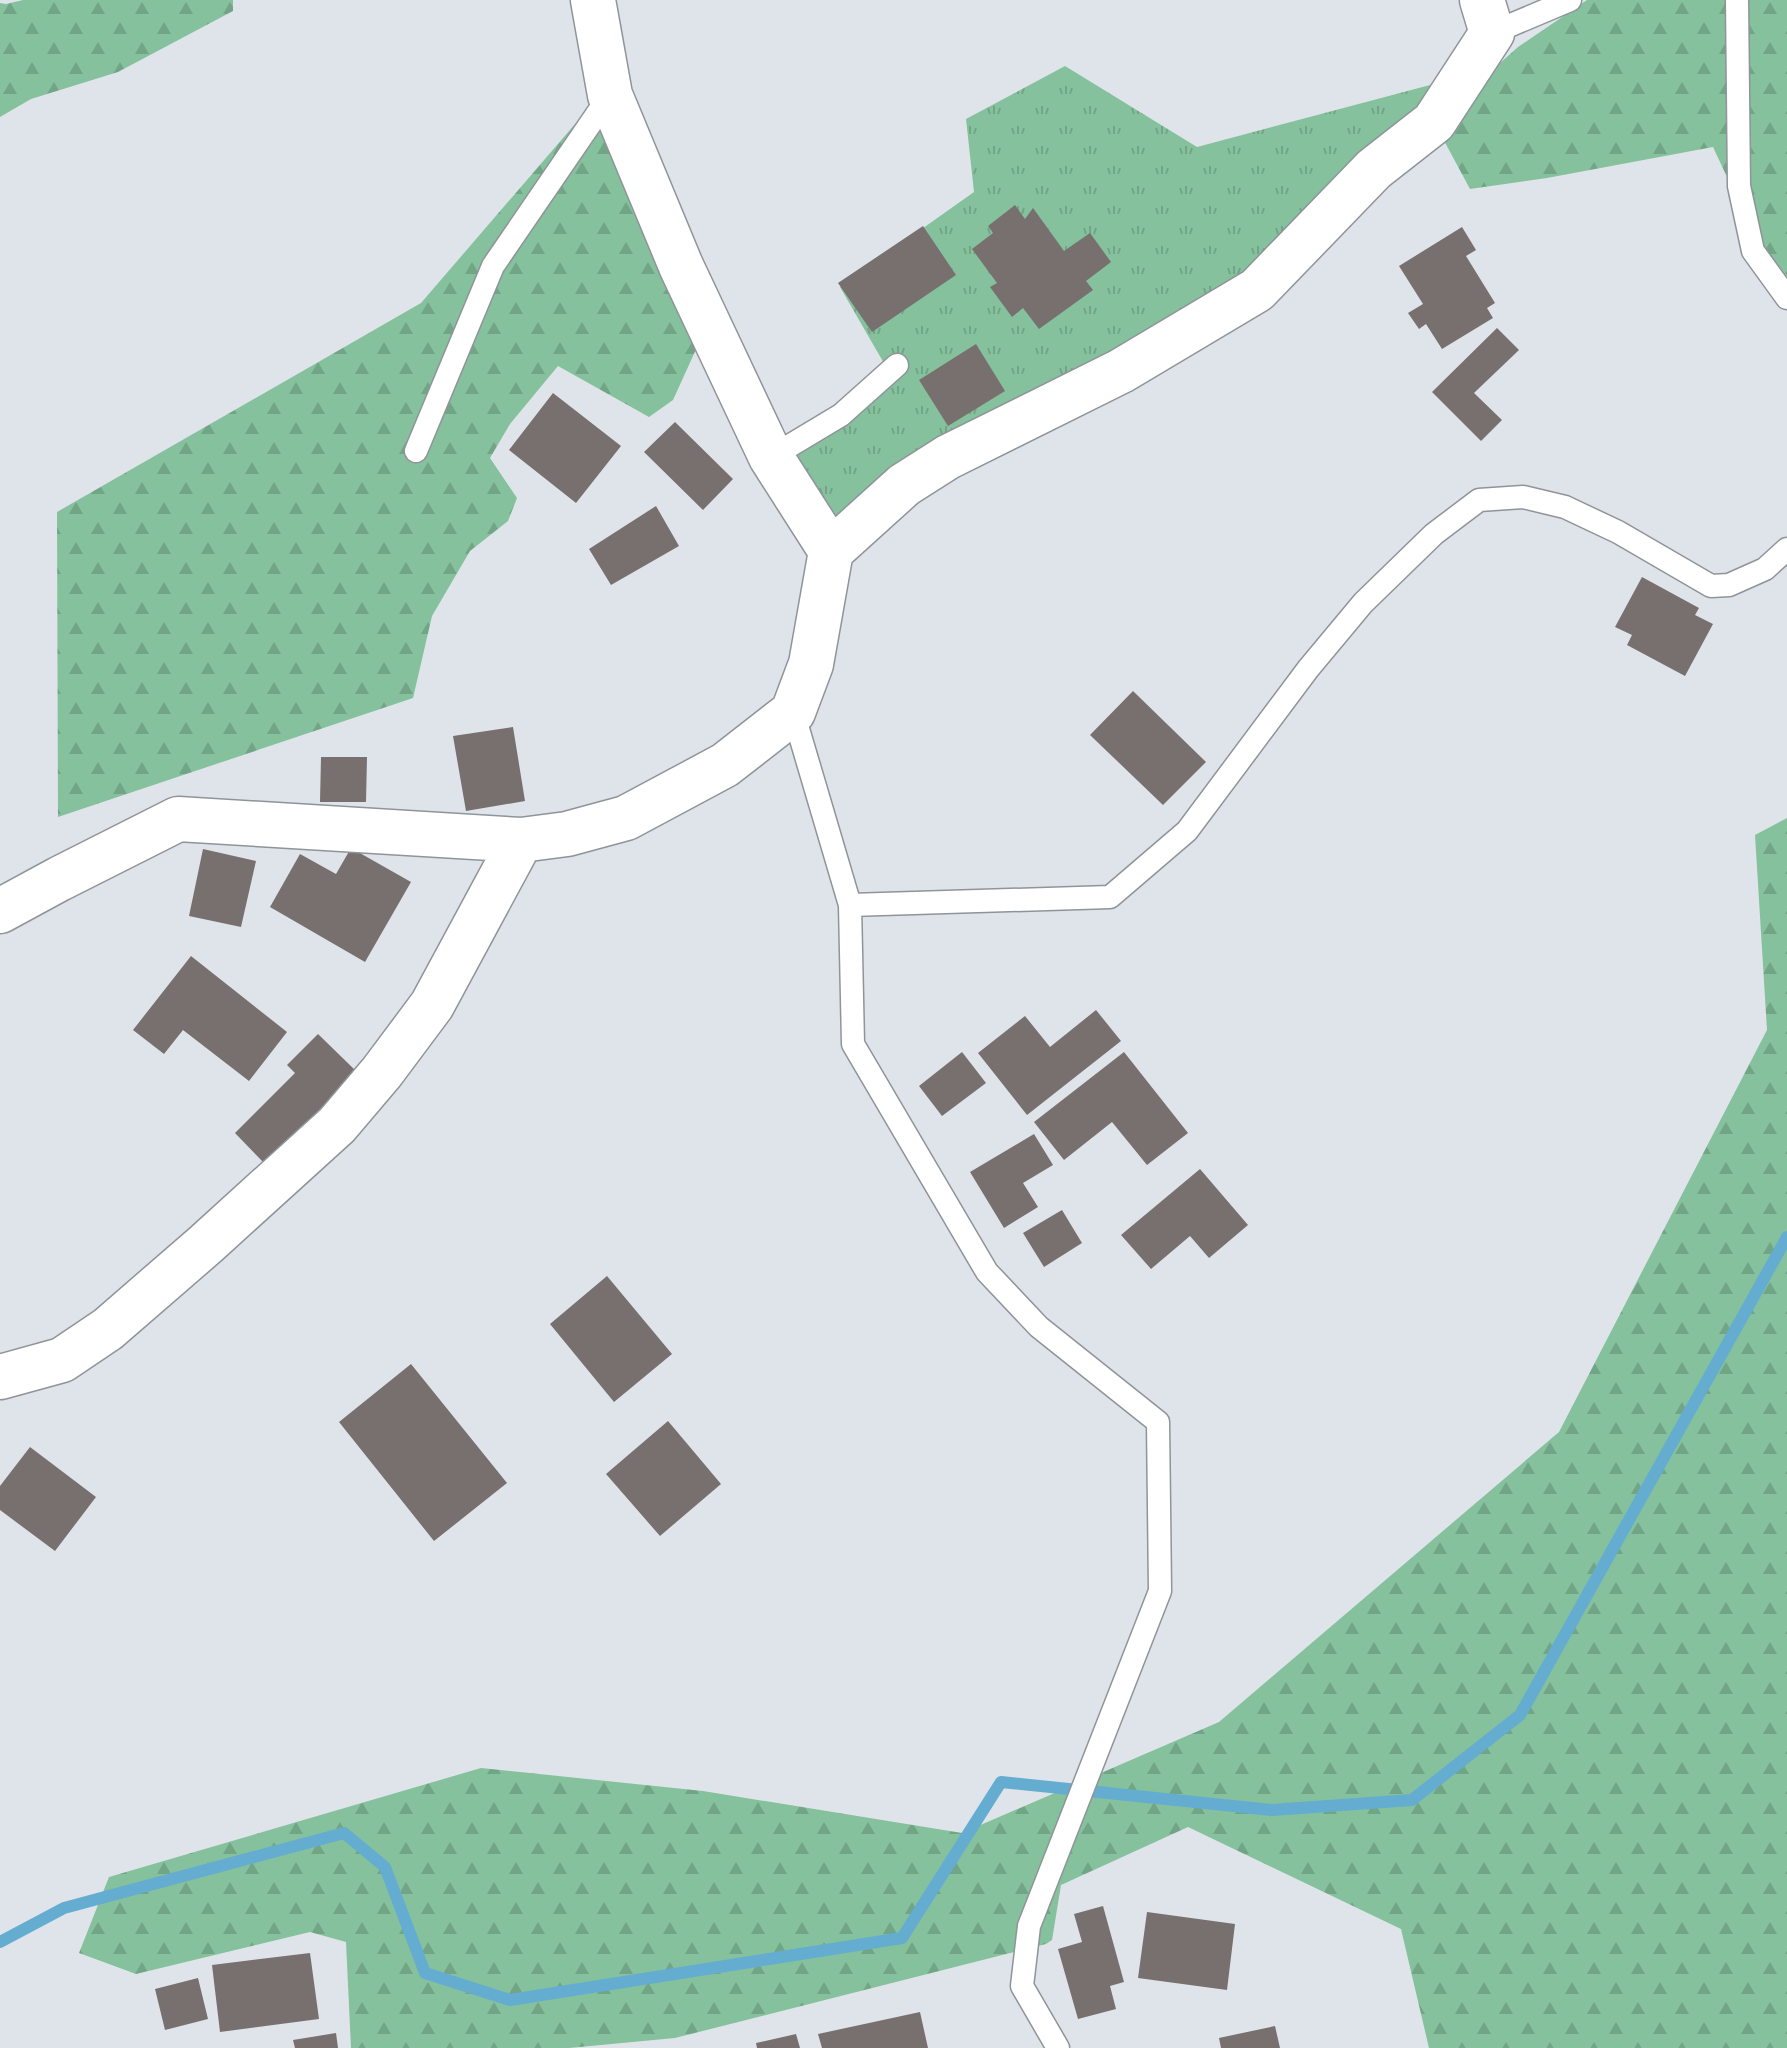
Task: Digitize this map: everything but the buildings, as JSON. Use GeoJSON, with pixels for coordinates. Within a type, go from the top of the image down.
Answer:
{"type":"FeatureCollection","features":[{"type":"Feature","properties":{"kind":"street"},"geometry":{"type":"LineString","coordinates":[[593,0],[610,95],[681,266],[771,457],[831,551]]}},
{"type":"Feature","properties":{"kind":"street"},"geometry":{"type":"LineString","coordinates":[[0,911],[178,819],[521,840],[567,834],[626,818],[725,765],[793,712],[811,664],[831,551],[904,485],[948,457],[1121,371],[1257,290],[1374,169],[1434,122],[1487,16]]}},
{"type":"Feature","properties":{"kind":"street"},"geometry":{"type":"LineString","coordinates":[[0,1377],[62,1360],[108,1329],[337,1125],[432,1005],[521,840]]}},
{"type":"Feature","properties":{"kind":"lane"},"geometry":{"type":"LineString","coordinates":[[1487,16],[1570,0]]}},
{"type":"Feature","properties":{"kind":"lane"},"geometry":{"type":"LineString","coordinates":[[1737,0],[1739,186],[1753,251],[1787,298]]}},
{"type":"Feature","properties":{"kind":"lane"},"geometry":{"type":"LineString","coordinates":[[416,451],[493,266],[610,95]]}},
{"type":"Feature","properties":{"kind":"lane"},"geometry":{"type":"LineString","coordinates":[[771,457],[841,415],[897,365]]}},
{"type":"Feature","properties":{"kind":"lane"},"geometry":{"type":"LineString","coordinates":[[850,905],[1110,897],[1187,831],[1308,669],[1363,603],[1434,534],[1479,500],[1523,497],[1565,507],[1618,532],[1711,586],[1729,585],[1765,569],[1787,549]]}},
{"type":"Feature","properties":{"kind":"lane"},"geometry":{"type":"LineString","coordinates":[[793,712],[850,905],[853,1044],[987,1272],[1039,1327],[1158,1422],[1160,1591],[1029,1926],[1022,1986],[1058,2048]]}},
{"type":"Feature","properties":{"kind":"green space"},"geometry":{"type":"Polygon","coordinates":[[[23,0],[233,0],[233,11],[118,72],[31,99],[0,117],[0,3],[23,0]]]}},
{"type":"Feature","properties":{"kind":"green space"},"geometry":{"type":"Polygon","coordinates":[[[1587,0],[1787,0],[1787,277],[1777,284],[1713,147],[1470,189],[1434,122],[1518,47],[1587,0]]]}},
{"type":"Feature","properties":{"kind":"green space"},"geometry":{"type":"Polygon","coordinates":[[[1065,66],[1197,147],[1464,76],[1281,266],[833,543],[776,464],[885,365],[840,287],[974,192],[966,119],[1065,66]]]}},
{"type":"Feature","properties":{"kind":"green space"},"geometry":{"type":"Polygon","coordinates":[[[594,102],[708,323],[673,400],[649,417],[558,366],[510,424],[490,458],[517,498],[508,521],[470,551],[432,616],[413,698],[58,817],[57,512],[421,303],[594,102]]]}},
{"type":"Feature","properties":{"kind":"green space"},"geometry":{"type":"Polygon","coordinates":[[[1787,818],[1787,2048],[1429,2048],[1401,1929],[1188,1827],[1061,1885],[1052,1940],[1046,1944],[675,2038],[569,2048],[351,2048],[346,1942],[310,1932],[136,1974],[79,1953],[109,1877],[481,1768],[703,1791],[962,1833],[1219,1722],[1559,1432],[1767,1030],[1755,835],[1787,818]]]}},
{"type":"Feature","properties":{"kind":"waterway"},"geometry":{"type":"LineString","coordinates":[[0,1942],[64,1908],[344,1833],[385,1867],[425,1973],[510,2000],[902,1938],[1001,1782],[1272,1810],[1412,1800],[1520,1715],[1787,1237]]}}]}
